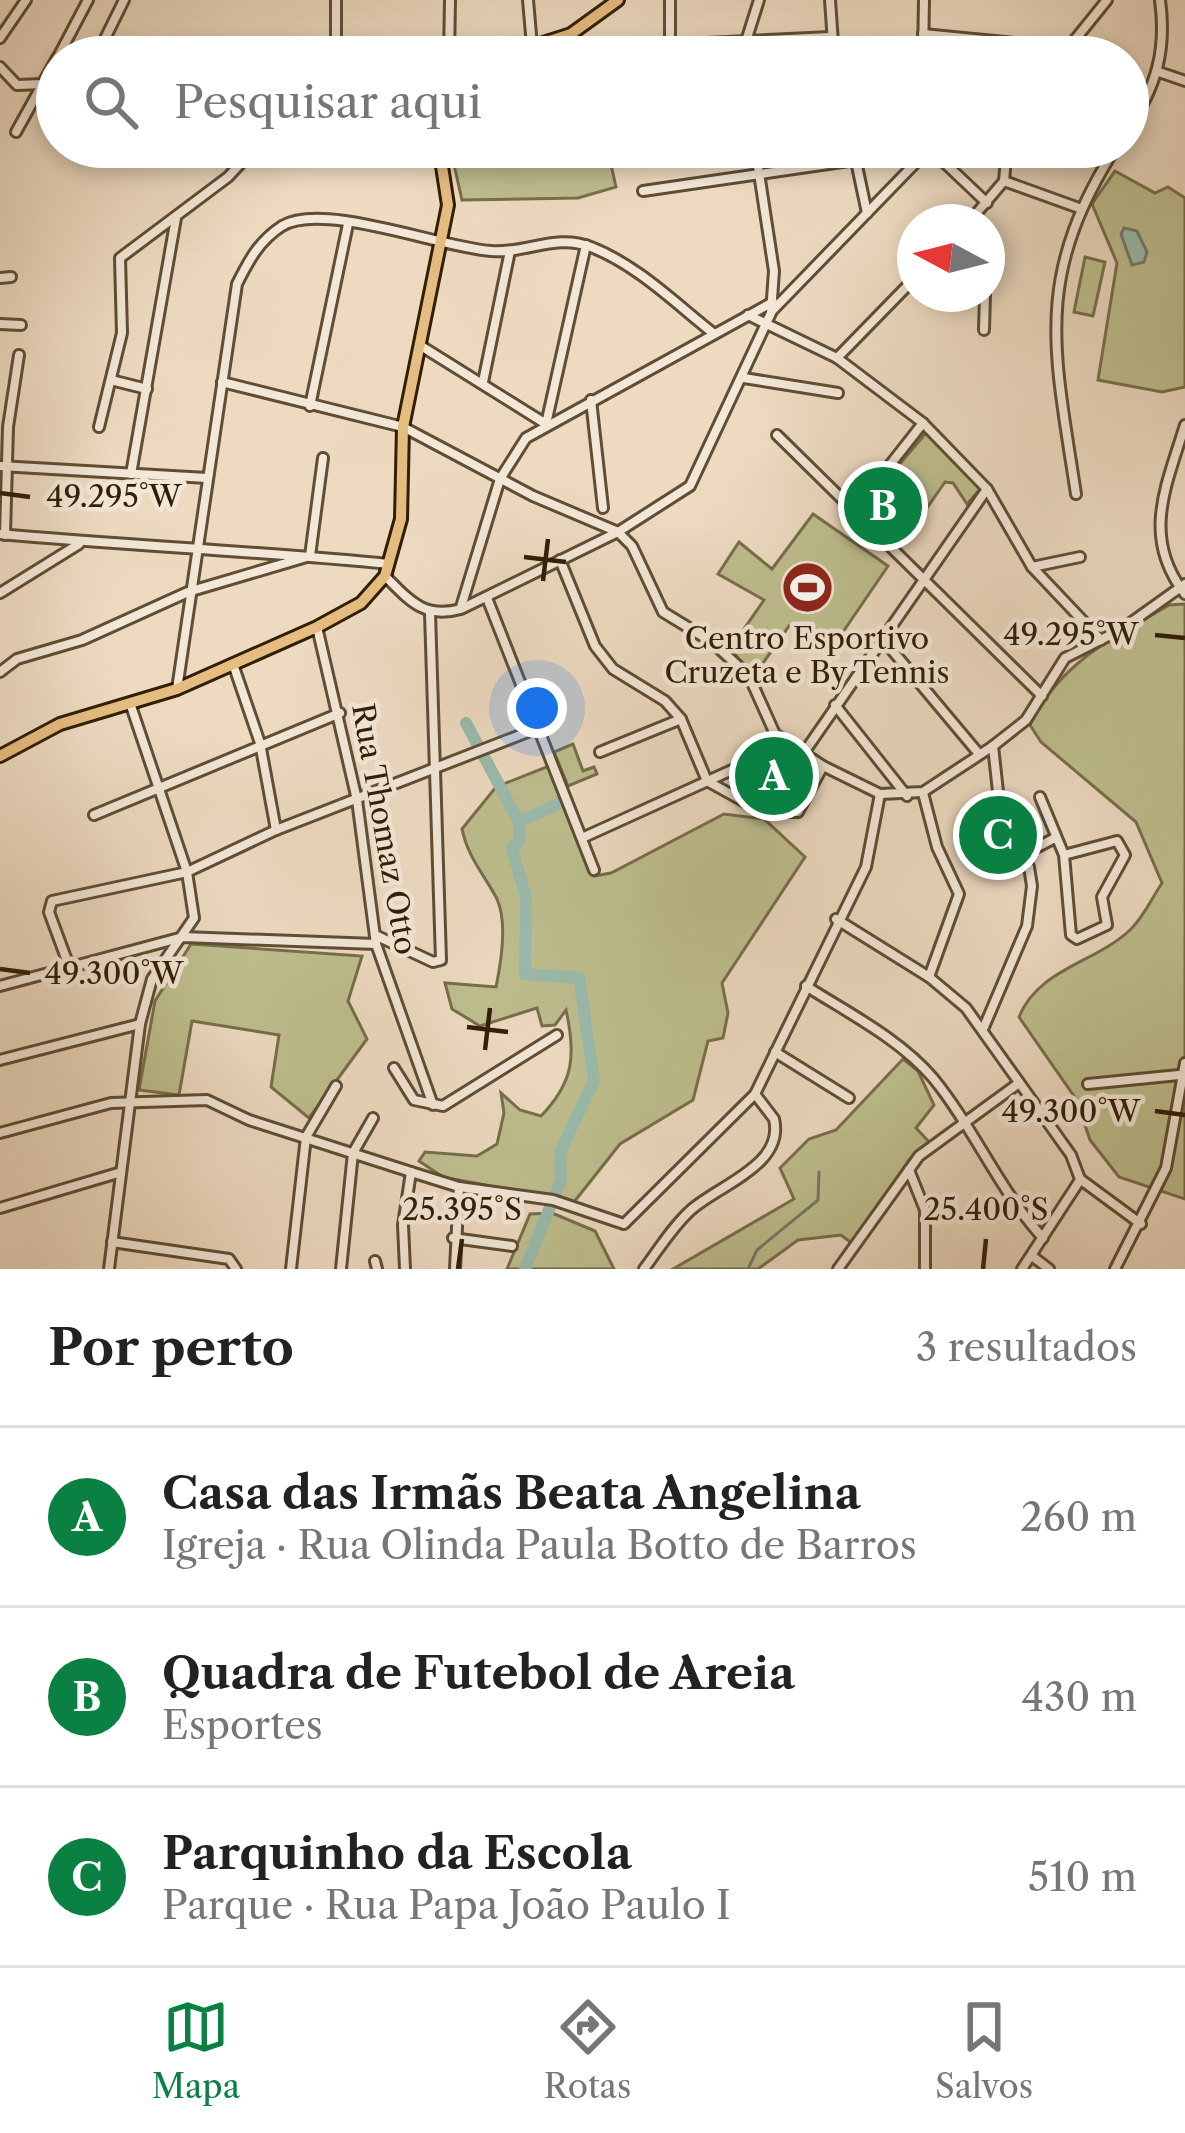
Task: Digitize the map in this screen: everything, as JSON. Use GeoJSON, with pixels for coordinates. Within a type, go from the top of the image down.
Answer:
{"type":"FeatureCollection","features":[{"type":"Feature","properties":{"kind":"main road"},"geometry":{"type":"LineString","coordinates":[[567,36],[618,0]]}},
{"type":"Feature","properties":{"kind":"main road"},"geometry":{"type":"LineString","coordinates":[[0,757],[60,724],[177,689],[317,627],[361,602],[388,570],[401,519],[403,427],[443,242],[448,184],[444,168]]}},
{"type":"Feature","properties":{"kind":"street"},"geometry":{"type":"LineString","coordinates":[[0,38],[26,0]]}},
{"type":"Feature","properties":{"kind":"street"},"geometry":{"type":"LineString","coordinates":[[68,36],[88,0]]}},
{"type":"Feature","properties":{"kind":"street"},"geometry":{"type":"LineString","coordinates":[[106,36],[124,0]]}},
{"type":"Feature","properties":{"kind":"street"},"geometry":{"type":"LineString","coordinates":[[336,0],[336,36]]}},
{"type":"Feature","properties":{"kind":"street"},"geometry":{"type":"LineString","coordinates":[[449,36],[450,0]]}},
{"type":"Feature","properties":{"kind":"street"},"geometry":{"type":"LineString","coordinates":[[528,0],[531,36]]}},
{"type":"Feature","properties":{"kind":"street"},"geometry":{"type":"LineString","coordinates":[[670,0],[670,36]]}},
{"type":"Feature","properties":{"kind":"street"},"geometry":{"type":"LineString","coordinates":[[746,36],[759,0]]}},
{"type":"Feature","properties":{"kind":"street"},"geometry":{"type":"LineString","coordinates":[[830,0],[830,36]]}},
{"type":"Feature","properties":{"kind":"street"},"geometry":{"type":"LineString","coordinates":[[924,0],[923,34],[938,36]]}},
{"type":"Feature","properties":{"kind":"street"},"geometry":{"type":"LineString","coordinates":[[1078,36],[1108,0]]}},
{"type":"Feature","properties":{"kind":"street"},"geometry":{"type":"LineString","coordinates":[[1149,90],[1159,72],[1164,32],[1160,0]]}},
{"type":"Feature","properties":{"kind":"street"},"geometry":{"type":"LineString","coordinates":[[0,68],[17,85],[36,84]]}},
{"type":"Feature","properties":{"kind":"street"},"geometry":{"type":"LineString","coordinates":[[1159,72],[1185,81]]}},
{"type":"Feature","properties":{"kind":"street"},"geometry":{"type":"LineString","coordinates":[[16,133],[36,97]]}},
{"type":"Feature","properties":{"kind":"street"},"geometry":{"type":"LineString","coordinates":[[99,427],[115,381],[122,333],[120,257],[236,168]]}},
{"type":"Feature","properties":{"kind":"street"},"geometry":{"type":"LineString","coordinates":[[430,613],[461,609],[487,598],[618,532],[689,486],[744,378],[773,302],[758,168]]}},
{"type":"Feature","properties":{"kind":"street"},"geometry":{"type":"LineString","coordinates":[[643,190],[801,168]]}},
{"type":"Feature","properties":{"kind":"street"},"geometry":{"type":"LineString","coordinates":[[858,168],[868,214]]}},
{"type":"Feature","properties":{"kind":"street"},"geometry":{"type":"LineString","coordinates":[[461,609],[500,479],[518,447],[547,424],[712,332],[788,296],[912,168]]}},
{"type":"Feature","properties":{"kind":"street"},"geometry":{"type":"LineString","coordinates":[[951,168],[987,203],[1004,181],[1005,168]]}},
{"type":"Feature","properties":{"kind":"street"},"geometry":{"type":"LineString","coordinates":[[1076,494],[1054,308],[1064,247],[1101,168]]}},
{"type":"Feature","properties":{"kind":"street"},"geometry":{"type":"LineString","coordinates":[[1004,181],[1079,208]]}},
{"type":"Feature","properties":{"kind":"street"},"geometry":{"type":"LineString","coordinates":[[131,474],[176,216]]}},
{"type":"Feature","properties":{"kind":"street"},"geometry":{"type":"LineString","coordinates":[[177,689],[237,284],[254,249],[286,224],[322,219],[510,251],[550,241],[586,245],[634,271],[712,332]]}},
{"type":"Feature","properties":{"kind":"street"},"geometry":{"type":"LineString","coordinates":[[310,406],[348,224]]}},
{"type":"Feature","properties":{"kind":"street"},"geometry":{"type":"LineString","coordinates":[[547,424],[586,245]]}},
{"type":"Feature","properties":{"kind":"street"},"geometry":{"type":"LineString","coordinates":[[483,382],[510,251]]}},
{"type":"Feature","properties":{"kind":"street"},"geometry":{"type":"LineString","coordinates":[[773,302],[788,296]]}},
{"type":"Feature","properties":{"kind":"street"},"geometry":{"type":"LineString","coordinates":[[837,358],[897,296]]}},
{"type":"Feature","properties":{"kind":"street"},"geometry":{"type":"LineString","coordinates":[[984,331],[985,312]]}},
{"type":"Feature","properties":{"kind":"street"},"geometry":{"type":"LineString","coordinates":[[748,315],[837,358],[922,423],[987,489],[1032,567],[1100,640]]}},
{"type":"Feature","properties":{"kind":"street"},"geometry":{"type":"LineString","coordinates":[[0,324],[21,325]]}},
{"type":"Feature","properties":{"kind":"street"},"geometry":{"type":"LineString","coordinates":[[421,346],[547,424]]}},
{"type":"Feature","properties":{"kind":"street"},"geometry":{"type":"LineString","coordinates":[[0,986],[185,934],[376,939],[441,960],[430,613],[388,570],[196,544],[80,543],[3,535],[4,466],[19,355]]}},
{"type":"Feature","properties":{"kind":"street"},"geometry":{"type":"LineString","coordinates":[[744,378],[838,393]]}},
{"type":"Feature","properties":{"kind":"street"},"geometry":{"type":"LineString","coordinates":[[115,381],[147,389]]}},
{"type":"Feature","properties":{"kind":"street"},"geometry":{"type":"LineString","coordinates":[[221,382],[403,427],[500,479],[618,532],[632,546],[655,602],[736,661],[787,746],[883,795],[923,792],[993,746],[1026,720],[1060,662],[1184,589],[1157,531],[1184,432]]}},
{"type":"Feature","properties":{"kind":"street"},"geometry":{"type":"LineString","coordinates":[[591,400],[603,508]]}},
{"type":"Feature","properties":{"kind":"street"},"geometry":{"type":"LineString","coordinates":[[853,512],[922,423]]}},
{"type":"Feature","properties":{"kind":"street"},"geometry":{"type":"LineString","coordinates":[[777,435],[1042,696]]}},
{"type":"Feature","properties":{"kind":"street"},"geometry":{"type":"LineString","coordinates":[[310,556],[323,458]]}},
{"type":"Feature","properties":{"kind":"street"},"geometry":{"type":"LineString","coordinates":[[4,466],[207,478]]}},
{"type":"Feature","properties":{"kind":"street"},"geometry":{"type":"LineString","coordinates":[[803,754],[987,489]]}},
{"type":"Feature","properties":{"kind":"street"},"geometry":{"type":"LineString","coordinates":[[595,523],[596,543]]}},
{"type":"Feature","properties":{"kind":"street"},"geometry":{"type":"LineString","coordinates":[[0,593],[80,543]]}},
{"type":"Feature","properties":{"kind":"street"},"geometry":{"type":"LineString","coordinates":[[0,672],[17,659],[82,640],[188,592],[310,556]]}},
{"type":"Feature","properties":{"kind":"street"},"geometry":{"type":"LineString","coordinates":[[1032,567],[1080,556]]}},
{"type":"Feature","properties":{"kind":"street"},"geometry":{"type":"LineString","coordinates":[[560,560],[582,626],[604,659],[681,718],[707,781],[763,812],[798,812],[823,766]]}},
{"type":"Feature","properties":{"kind":"street"},"geometry":{"type":"LineString","coordinates":[[487,598],[594,870]]}},
{"type":"Feature","properties":{"kind":"street","name":"Rua Thomaz Otto"},"geometry":{"type":"LineString","coordinates":[[317,627],[357,800],[376,939],[433,1105]]}},
{"type":"Feature","properties":{"kind":"street"},"geometry":{"type":"LineString","coordinates":[[881,638],[979,754]]}},
{"type":"Feature","properties":{"kind":"street"},"geometry":{"type":"LineString","coordinates":[[233,664],[260,743],[276,830]]}},
{"type":"Feature","properties":{"kind":"street"},"geometry":{"type":"LineString","coordinates":[[109,1269],[140,1024],[152,979],[185,934],[195,900],[130,703]]}},
{"type":"Feature","properties":{"kind":"street"},"geometry":{"type":"LineString","coordinates":[[835,705],[907,796]]}},
{"type":"Feature","properties":{"kind":"street"},"geometry":{"type":"LineString","coordinates":[[94,815],[340,713]]}},
{"type":"Feature","properties":{"kind":"street"},"geometry":{"type":"LineString","coordinates":[[600,752],[681,718]]}},
{"type":"Feature","properties":{"kind":"street"},"geometry":{"type":"LineString","coordinates":[[69,967],[49,912],[52,901],[187,872],[276,830],[538,728]]}},
{"type":"Feature","properties":{"kind":"street"},"geometry":{"type":"LineString","coordinates":[[582,838],[787,746]]}},
{"type":"Feature","properties":{"kind":"street"},"geometry":{"type":"LineString","coordinates":[[984,1028],[1027,926],[1032,877],[1000,810],[993,746]]}},
{"type":"Feature","properties":{"kind":"street"},"geometry":{"type":"LineString","coordinates":[[0,1133],[128,1104],[207,1100],[249,1120],[411,1172],[459,1186],[553,1200],[624,1224],[755,1094],[836,919],[866,867],[887,770]]}},
{"type":"Feature","properties":{"kind":"street"},"geometry":{"type":"LineString","coordinates":[[923,792],[937,847],[959,894],[929,977]]}},
{"type":"Feature","properties":{"kind":"street"},"geometry":{"type":"LineString","coordinates":[[1040,797],[1064,855],[1072,935],[1077,939],[1107,925],[1102,897],[1125,855],[1117,841],[1064,855]]}},
{"type":"Feature","properties":{"kind":"street"},"geometry":{"type":"LineString","coordinates":[[1022,855],[1055,838]]}},
{"type":"Feature","properties":{"kind":"street"},"geometry":{"type":"LineString","coordinates":[[836,919],[929,977],[984,1028],[1071,1155],[1080,1179],[1141,1224]]}},
{"type":"Feature","properties":{"kind":"street"},"geometry":{"type":"LineString","coordinates":[[806,986],[914,1059],[1043,1238]]}},
{"type":"Feature","properties":{"kind":"street"},"geometry":{"type":"LineString","coordinates":[[0,1060],[140,1024]]}},
{"type":"Feature","properties":{"kind":"street"},"geometry":{"type":"LineString","coordinates":[[394,1068],[414,1100],[442,1106],[556,1035]]}},
{"type":"Feature","properties":{"kind":"street"},"geometry":{"type":"LineString","coordinates":[[775,1052],[850,1098]]}},
{"type":"Feature","properties":{"kind":"street"},"geometry":{"type":"LineString","coordinates":[[1115,1269],[1166,1168],[1181,1090],[1179,1075],[1185,1063]]}},
{"type":"Feature","properties":{"kind":"street"},"geometry":{"type":"LineString","coordinates":[[1088,1084],[1179,1075]]}},
{"type":"Feature","properties":{"kind":"street"},"geometry":{"type":"LineString","coordinates":[[838,1269],[909,1170],[962,1123],[1019,1083]]}},
{"type":"Feature","properties":{"kind":"street"},"geometry":{"type":"LineString","coordinates":[[291,1269],[307,1137],[336,1086]]}},
{"type":"Feature","properties":{"kind":"street"},"geometry":{"type":"LineString","coordinates":[[644,1269],[690,1211],[746,1174],[772,1148],[774,1119],[755,1094]]}},
{"type":"Feature","properties":{"kind":"street"},"geometry":{"type":"LineString","coordinates":[[340,1269],[353,1153],[373,1118]]}},
{"type":"Feature","properties":{"kind":"street"},"geometry":{"type":"LineString","coordinates":[[909,1170],[925,1210],[925,1269]]}},
{"type":"Feature","properties":{"kind":"street"},"geometry":{"type":"LineString","coordinates":[[405,1269],[403,1225],[411,1172]]}},
{"type":"Feature","properties":{"kind":"street"},"geometry":{"type":"LineString","coordinates":[[0,1208],[118,1173]]}},
{"type":"Feature","properties":{"kind":"street"},"geometry":{"type":"LineString","coordinates":[[1022,1269],[1080,1179]]}},
{"type":"Feature","properties":{"kind":"street"},"geometry":{"type":"LineString","coordinates":[[455,1269],[459,1186]]}},
{"type":"Feature","properties":{"kind":"street"},"geometry":{"type":"LineString","coordinates":[[453,1238],[512,1246]]}},
{"type":"Feature","properties":{"kind":"street"},"geometry":{"type":"LineString","coordinates":[[112,1242],[235,1266]]}},
{"type":"Feature","properties":{"kind":"street"},"geometry":{"type":"LineString","coordinates":[[1032,1256],[1049,1269]]}},
{"type":"Feature","properties":{"kind":"green space"},"geometry":{"type":"Polygon","coordinates":[[[455,168],[612,168],[616,187],[578,198],[462,200],[455,168]]]}},
{"type":"Feature","properties":{"kind":"green space"},"geometry":{"type":"Polygon","coordinates":[[[1115,171],[1155,193],[1168,187],[1185,198],[1185,387],[1162,392],[1098,380],[1117,263],[1092,204],[1115,171]]]}},
{"type":"Feature","properties":{"kind":"green space"},"geometry":{"type":"Polygon","coordinates":[[[1085,257],[1105,262],[1093,316],[1074,312],[1085,257]]]}},
{"type":"Feature","properties":{"kind":"green space"},"geometry":{"type":"Polygon","coordinates":[[[926,433],[982,487],[967,504],[953,483],[945,482],[897,551],[860,511],[926,433]]]}},
{"type":"Feature","properties":{"kind":"green space","name":"Centro Esportivo Cruzeta e By Tennis"},"geometry":{"type":"Polygon","coordinates":[[[813,514],[888,566],[832,648],[789,626],[754,676],[730,649],[764,600],[718,574],[739,542],[772,569],[813,514]]]}},
{"type":"Feature","properties":{"kind":"green space"},"geometry":{"type":"Polygon","coordinates":[[[1185,604],[1185,1199],[1119,1177],[1090,1140],[1076,1099],[1019,1017],[1053,977],[1130,930],[1162,883],[1136,822],[1041,742],[1030,725],[1056,684],[1089,654],[1169,605],[1185,604]]]}},
{"type":"Feature","properties":{"kind":"green space"},"geometry":{"type":"Polygon","coordinates":[[[573,744],[583,771],[594,767],[597,774],[568,786],[554,752],[573,744]]]}},
{"type":"Feature","properties":{"kind":"green space"},"geometry":{"type":"Polygon","coordinates":[[[549,766],[594,876],[611,873],[724,814],[764,819],[805,857],[722,983],[728,1013],[723,1038],[708,1041],[693,1100],[620,1144],[574,1202],[443,1177],[419,1161],[425,1152],[477,1156],[497,1144],[504,1113],[501,1093],[520,1110],[541,1116],[560,1091],[570,1067],[566,1010],[555,1025],[542,1026],[537,1008],[480,1026],[452,1009],[445,983],[496,987],[501,955],[503,931],[497,899],[462,829],[496,787],[549,766]]]}},
{"type":"Feature","properties":{"kind":"green space"},"geometry":{"type":"Polygon","coordinates":[[[191,944],[362,956],[348,1001],[367,1039],[309,1118],[271,1087],[279,1035],[192,1021],[179,1095],[139,1090],[155,1001],[191,944]]]}},
{"type":"Feature","properties":{"kind":"green space"},"geometry":{"type":"Polygon","coordinates":[[[903,1059],[918,1071],[934,1105],[916,1128],[929,1142],[909,1160],[853,1244],[841,1235],[798,1240],[758,1269],[673,1269],[794,1199],[780,1168],[809,1139],[836,1130],[903,1059]]]}},
{"type":"Feature","properties":{"kind":"green space"},"geometry":{"type":"Polygon","coordinates":[[[552,1213],[595,1231],[614,1269],[507,1269],[530,1214],[552,1213]]]}},
{"type":"Feature","properties":{"kind":"shaded area"},"geometry":{"type":"Polygon","coordinates":[[[1124,228],[1137,231],[1147,252],[1144,262],[1132,265],[1121,234],[1124,228]]]}},
{"type":"Feature","properties":{"kind":"waterway"},"geometry":{"type":"LineString","coordinates":[[466,723],[519,822],[520,839],[512,849],[526,897],[525,974],[579,978],[594,1080],[560,1153],[561,1180],[525,1269]]}},
{"type":"Feature","properties":{"kind":"waterway"},"geometry":{"type":"LineString","coordinates":[[519,822],[567,800]]}},
{"type":"Feature","properties":{"kind":"waterway"},"geometry":{"type":"LineString","coordinates":[[748,1269],[757,1250],[818,1200],[819,1172]]}},
{"type":"Feature","properties":{"kind":"place","name":"Quadra de Futebol de Areia"},"geometry":{"type":"Point","coordinates":[883,506]}},
{"type":"Feature","properties":{"kind":"place","name":"Centro Esportivo Cruzeta e By Tennis"},"geometry":{"type":"Point","coordinates":[807,587]}},
{"type":"Feature","properties":{"kind":"place","name":"Casa das Irmãs Beata Angelina"},"geometry":{"type":"Point","coordinates":[774,776]}},
{"type":"Feature","properties":{"kind":"place","name":"Parquinho da Escola"},"geometry":{"type":"Point","coordinates":[998,835]}}]}
